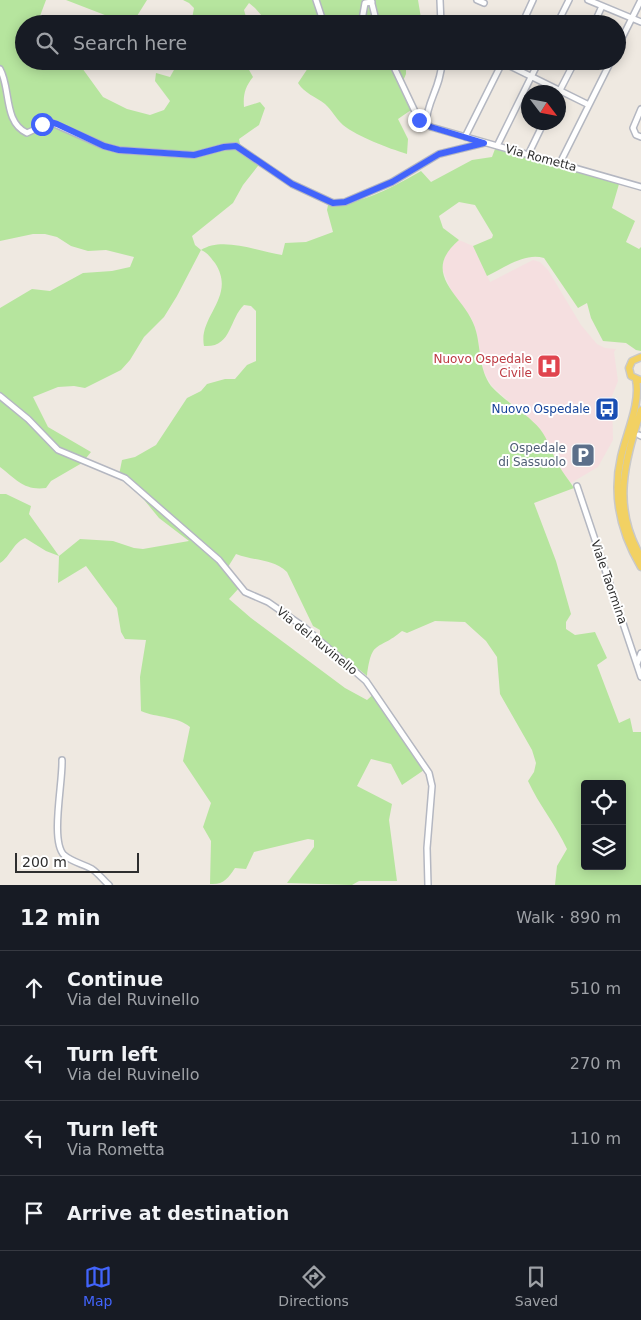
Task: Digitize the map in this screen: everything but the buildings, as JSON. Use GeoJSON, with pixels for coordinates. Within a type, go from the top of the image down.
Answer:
{"type":"FeatureCollection","features":[{"type":"Feature","properties":{"kind":"main road"},"geometry":{"type":"LineString","coordinates":[[641,357],[634,359],[629,365],[630,374],[639,380],[640,394],[621,457],[617,485],[622,526],[630,549],[641,567]]}},
{"type":"Feature","properties":{"kind":"main road"},"geometry":{"type":"LineString","coordinates":[[641,410],[626,458],[622,479],[622,499],[626,523],[641,557]]}},
{"type":"Feature","properties":{"kind":"street"},"geometry":{"type":"LineString","coordinates":[[316,0],[321,15]]}},
{"type":"Feature","properties":{"kind":"street"},"geometry":{"type":"LineString","coordinates":[[440,0],[441,15]]}},
{"type":"Feature","properties":{"kind":"street"},"geometry":{"type":"LineString","coordinates":[[477,0],[484,3]]}},
{"type":"Feature","properties":{"kind":"street"},"geometry":{"type":"LineString","coordinates":[[526,15],[533,0]]}},
{"type":"Feature","properties":{"kind":"street"},"geometry":{"type":"LineString","coordinates":[[562,15],[569,0]]}},
{"type":"Feature","properties":{"kind":"street"},"geometry":{"type":"LineString","coordinates":[[588,0],[624,15]]}},
{"type":"Feature","properties":{"kind":"street"},"geometry":{"type":"LineString","coordinates":[[626,30],[641,0]]}},
{"type":"Feature","properties":{"kind":"street"},"geometry":{"type":"LineString","coordinates":[[363,15],[365,3],[371,1],[375,15]]}},
{"type":"Feature","properties":{"kind":"street"},"geometry":{"type":"LineString","coordinates":[[598,15],[602,6]]}},
{"type":"Feature","properties":{"kind":"street"},"geometry":{"type":"LineString","coordinates":[[626,16],[641,22]]}},
{"type":"Feature","properties":{"kind":"street"},"geometry":{"type":"LineString","coordinates":[[0,69],[5,78],[12,116],[19,127],[27,133],[50,122],[104,146],[119,150],[194,155],[224,147],[236,146],[292,184],[333,203],[345,202],[392,182],[439,154],[484,143]]}},
{"type":"Feature","properties":{"kind":"street"},"geometry":{"type":"LineString","coordinates":[[395,70],[419,120],[426,123],[427,114],[441,77],[441,70]]}},
{"type":"Feature","properties":{"kind":"street"},"geometry":{"type":"LineString","coordinates":[[466,137],[498,70]]}},
{"type":"Feature","properties":{"kind":"street"},"geometry":{"type":"LineString","coordinates":[[517,70],[545,85]]}},
{"type":"Feature","properties":{"kind":"street"},"geometry":{"type":"LineString","coordinates":[[497,146],[534,70]]}},
{"type":"Feature","properties":{"kind":"street"},"geometry":{"type":"LineString","coordinates":[[563,85],[570,70]]}},
{"type":"Feature","properties":{"kind":"street"},"geometry":{"type":"LineString","coordinates":[[560,163],[607,70]]}},
{"type":"Feature","properties":{"kind":"street"},"geometry":{"type":"LineString","coordinates":[[566,96],[589,106]]}},
{"type":"Feature","properties":{"kind":"street"},"geometry":{"type":"LineString","coordinates":[[638,136],[633,128],[641,109]]}},
{"type":"Feature","properties":{"kind":"street","name":"Via Rometta"},"geometry":{"type":"LineString","coordinates":[[426,123],[431,127],[484,143],[641,187]]}},
{"type":"Feature","properties":{"kind":"street"},"geometry":{"type":"LineString","coordinates":[[528,155],[540,130]]}},
{"type":"Feature","properties":{"kind":"street","name":"Via del Ruvinello"},"geometry":{"type":"LineString","coordinates":[[0,396],[28,419],[58,450],[125,478],[219,560],[245,592],[268,602],[304,627],[372,687],[428,773],[432,786],[427,848],[428,885]]}},
{"type":"Feature","properties":{"kind":"street","name":"Viale Taormina"},"geometry":{"type":"LineString","coordinates":[[576,486],[641,677]]}},
{"type":"Feature","properties":{"kind":"street"},"geometry":{"type":"LineString","coordinates":[[637,665],[641,653]]}},
{"type":"Feature","properties":{"kind":"street"},"geometry":{"type":"LineString","coordinates":[[62,760],[61,798],[57,814],[60,849],[67,857],[92,869],[109,885]]}},
{"type":"Feature","properties":{"kind":"shaded area","name":"Nuovo Ospedale Civile"},"geometry":{"type":"Polygon","coordinates":[[[459,240],[473,246],[490,282],[533,260],[540,262],[548,270],[581,325],[597,344],[605,348],[616,349],[614,352],[618,381],[612,396],[613,440],[598,467],[571,483],[560,469],[541,430],[492,386],[484,372],[472,319],[453,295],[442,268],[446,252],[459,240]]]}},
{"type":"Feature","properties":{"kind":"green space"},"geometry":{"type":"Polygon","coordinates":[[[0,0],[46,0],[40,15],[15,15],[15,70],[84,70],[103,97],[127,109],[150,115],[164,110],[170,101],[155,81],[156,73],[170,77],[174,70],[249,70],[253,77],[245,91],[244,107],[260,102],[265,108],[259,125],[239,139],[240,144],[261,162],[243,185],[233,203],[192,236],[195,245],[201,250],[164,317],[144,337],[130,360],[121,370],[85,388],[74,386],[58,387],[33,397],[48,427],[91,452],[82,463],[51,481],[46,488],[26,486],[0,467],[0,308],[32,289],[50,291],[83,273],[112,271],[130,267],[134,257],[106,250],[88,251],[71,246],[57,237],[33,234],[0,241],[0,0]]]}},
{"type":"Feature","properties":{"kind":"green space"},"geometry":{"type":"Polygon","coordinates":[[[66,0],[147,0],[138,15],[105,15],[66,0]]]}},
{"type":"Feature","properties":{"kind":"green space"},"geometry":{"type":"Polygon","coordinates":[[[183,0],[418,0],[420,15],[261,15],[249,3],[244,10],[245,15],[193,15],[194,8],[183,0]]]}},
{"type":"Feature","properties":{"kind":"green space"},"geometry":{"type":"Polygon","coordinates":[[[307,70],[406,70],[400,88],[411,110],[398,119],[408,139],[407,154],[374,142],[349,129],[341,123],[325,104],[304,90],[298,83],[307,70]]]}},
{"type":"Feature","properties":{"kind":"green space"},"geometry":{"type":"Polygon","coordinates":[[[495,149],[619,184],[612,208],[635,221],[626,242],[639,249],[641,247],[641,351],[626,343],[603,341],[591,318],[587,303],[578,308],[544,258],[529,257],[522,259],[487,276],[473,246],[492,238],[493,235],[475,205],[459,202],[439,216],[443,228],[459,240],[447,253],[443,265],[444,276],[471,319],[476,331],[482,366],[487,380],[497,392],[540,429],[559,466],[574,488],[534,503],[556,561],[571,614],[566,622],[566,629],[575,635],[595,632],[607,658],[597,665],[619,723],[630,718],[633,732],[641,732],[641,885],[555,885],[557,866],[567,849],[528,781],[534,772],[536,763],[532,750],[500,694],[497,657],[486,641],[465,622],[435,621],[407,633],[402,631],[377,647],[371,656],[367,676],[320,637],[320,630],[313,626],[287,572],[275,564],[236,554],[225,572],[239,588],[229,599],[251,618],[345,688],[367,700],[377,691],[427,768],[402,785],[391,764],[371,759],[357,786],[392,804],[389,820],[397,881],[359,881],[352,885],[287,883],[314,847],[314,840],[308,839],[254,852],[246,869],[235,868],[228,878],[222,882],[210,884],[211,841],[203,827],[211,803],[183,761],[190,727],[173,719],[141,711],[140,677],[146,640],[125,639],[121,632],[117,608],[86,566],[58,583],[59,556],[80,539],[113,541],[143,549],[189,541],[159,518],[136,490],[119,475],[122,460],[135,457],[156,445],[187,398],[201,391],[207,384],[225,379],[235,379],[247,365],[256,361],[256,311],[251,306],[244,305],[239,311],[225,338],[213,345],[204,346],[206,325],[220,296],[222,286],[221,275],[209,255],[201,250],[209,246],[229,244],[282,255],[285,243],[306,242],[333,232],[327,210],[329,200],[351,202],[363,199],[389,189],[421,171],[431,182],[472,160],[492,157],[495,149]]]}},
{"type":"Feature","properties":{"kind":"green space"},"geometry":{"type":"Polygon","coordinates":[[[0,494],[6,494],[31,506],[29,514],[59,556],[46,551],[25,538],[17,543],[0,563],[0,494]]]}},
{"type":"Feature","properties":{"kind":"place","name":"Nuovo Ospedale Civile"},"geometry":{"type":"Point","coordinates":[549,366]}},
{"type":"Feature","properties":{"kind":"place","name":"Nuovo Ospedale"},"geometry":{"type":"Point","coordinates":[607,409]}},
{"type":"Feature","properties":{"kind":"place","name":"Ospedale di Sassuolo"},"geometry":{"type":"Point","coordinates":[583,455]}},
{"type":"Feature","properties":{"kind":"route"},"geometry":{"type":"LineString","coordinates":[[42,124],[50,122],[57,124],[104,146],[119,150],[158,151],[194,155],[224,147],[236,146],[292,184],[333,203],[345,202],[392,182],[439,154],[484,143],[431,127],[419,120]]}}]}
